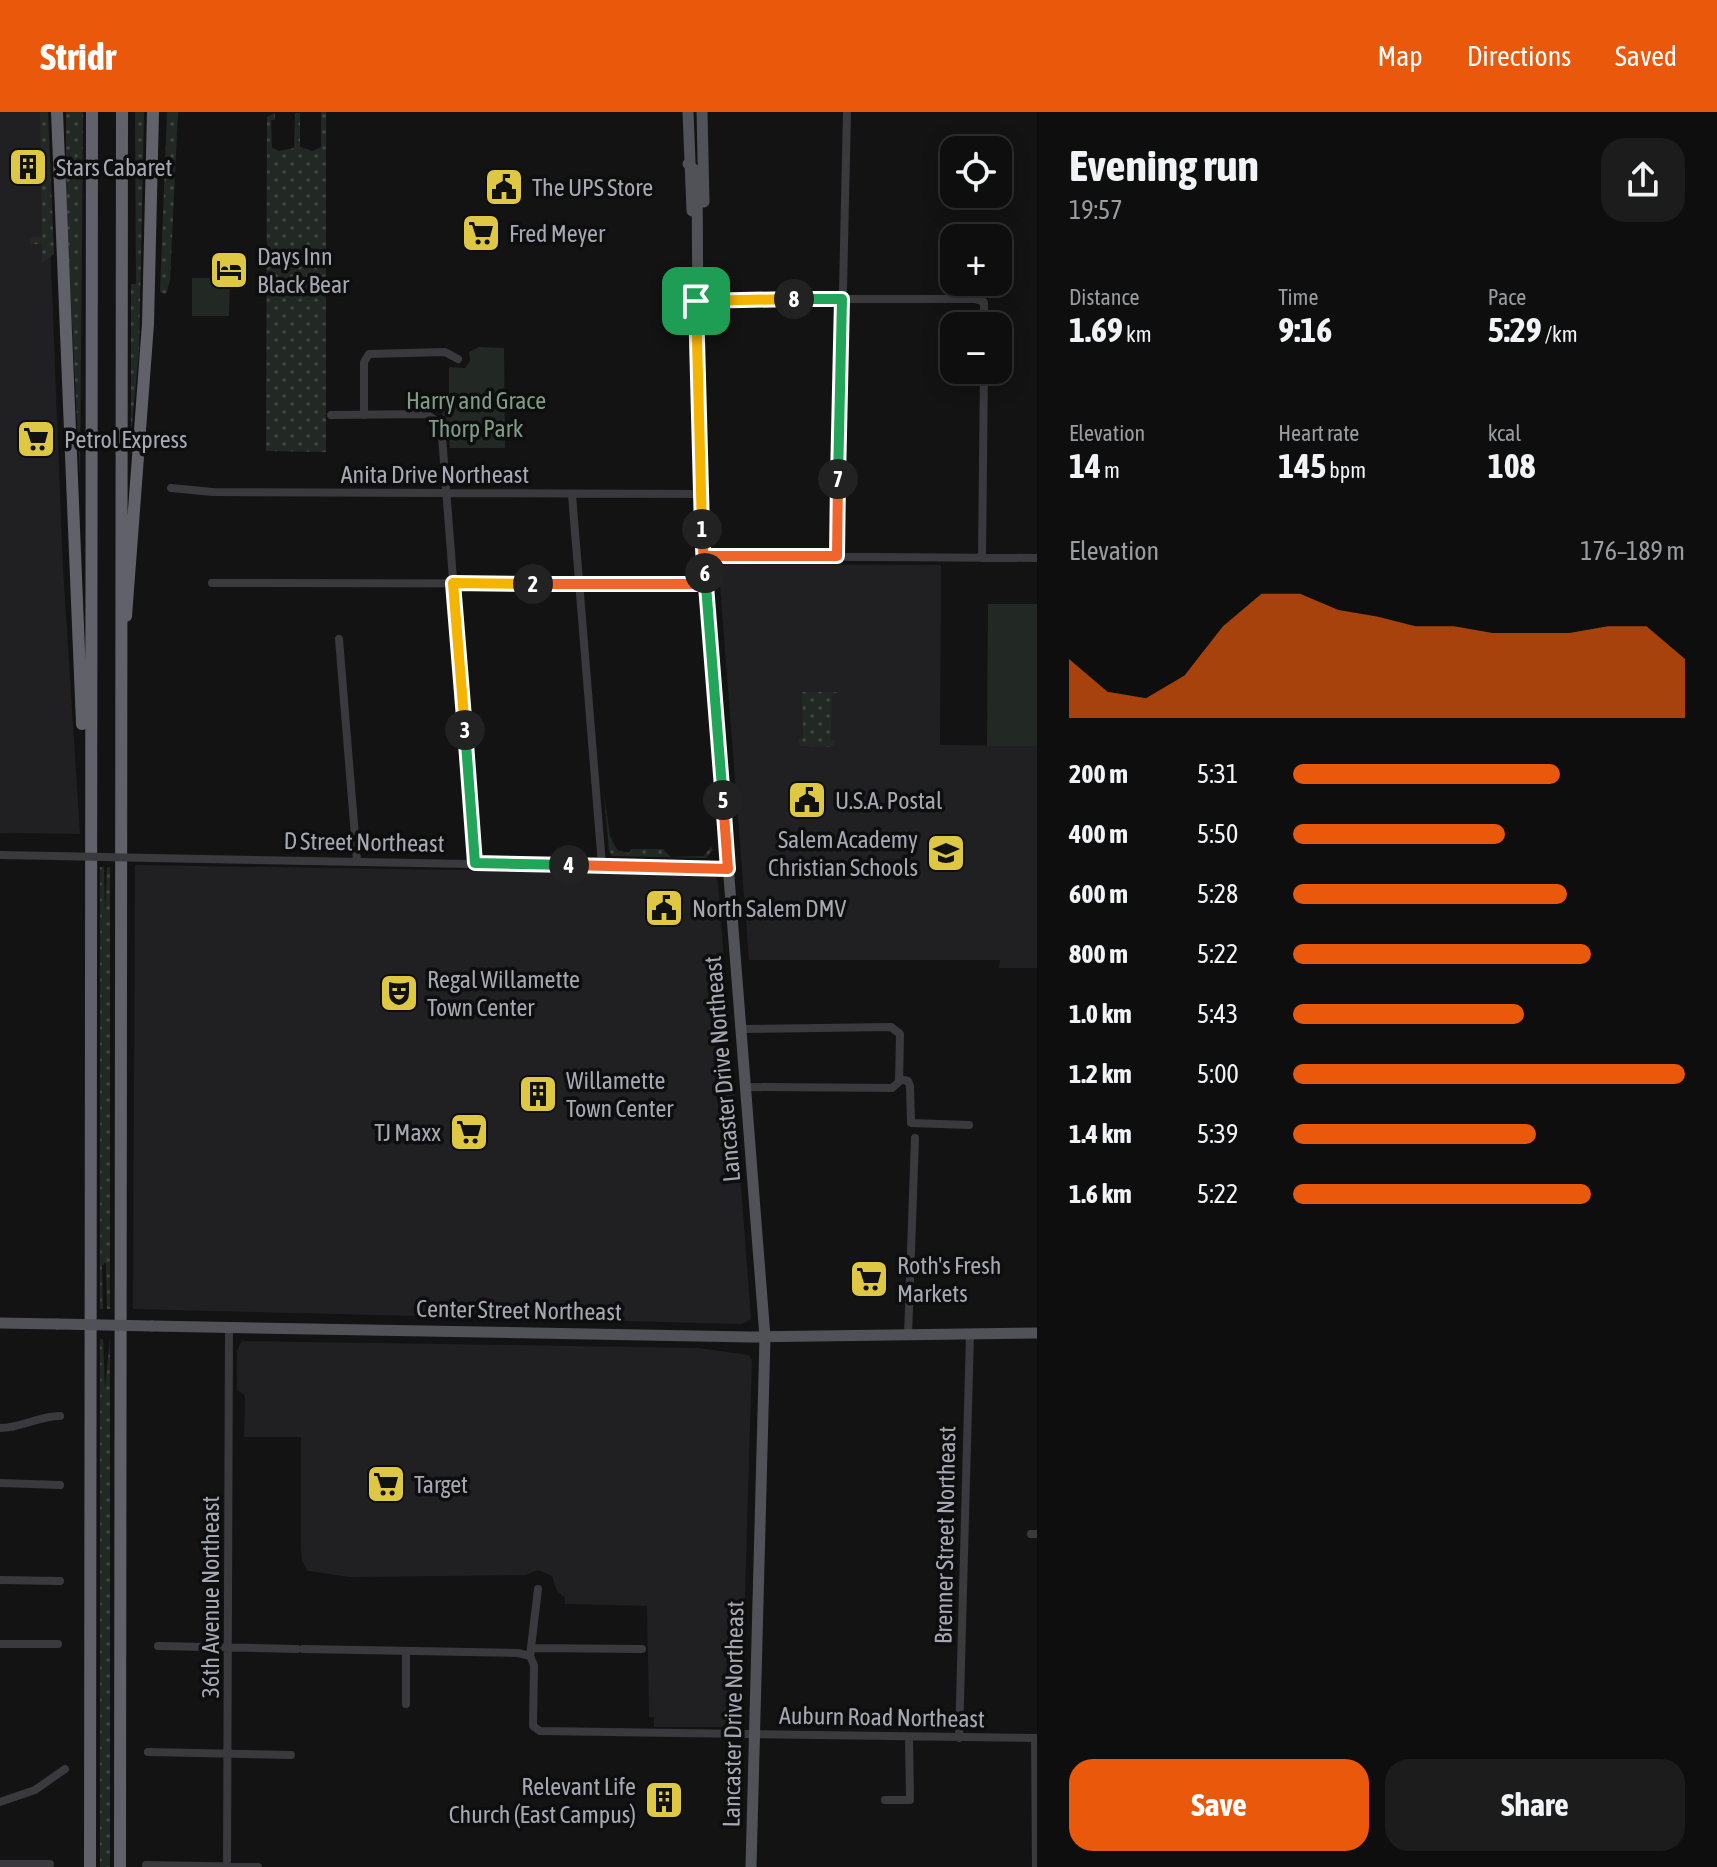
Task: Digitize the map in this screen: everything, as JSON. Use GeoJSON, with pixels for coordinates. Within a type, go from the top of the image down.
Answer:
{"type":"FeatureCollection","features":[{"type":"Feature","properties":{"kind":"highway"},"geometry":{"type":"LineString","coordinates":[[59,112],[82,748],[90,826]]}},
{"type":"Feature","properties":{"kind":"highway"},"geometry":{"type":"LineString","coordinates":[[90,1867],[92,112]]}},
{"type":"Feature","properties":{"kind":"highway"},"geometry":{"type":"LineString","coordinates":[[120,1867],[122,112]]}},
{"type":"Feature","properties":{"kind":"highway"},"geometry":{"type":"LineString","coordinates":[[120,658],[129,596],[146,353],[156,112]]}},
{"type":"Feature","properties":{"kind":"main road","name":"Lancaster Drive Northeast"},"geometry":{"type":"LineString","coordinates":[[688,112],[689,206],[697,221]]}},
{"type":"Feature","properties":{"kind":"main road","name":"Lancaster Drive Northeast"},"geometry":{"type":"LineString","coordinates":[[702,112],[704,206],[697,221],[696,299],[699,494],[765,1337],[751,1867]]}},
{"type":"Feature","properties":{"kind":"main road","name":"Center Street Northeast"},"geometry":{"type":"LineString","coordinates":[[0,1323],[765,1337],[1037,1333]]}},
{"type":"Feature","properties":{"kind":"street"},"geometry":{"type":"LineString","coordinates":[[837,556],[847,112]]}},
{"type":"Feature","properties":{"kind":"street"},"geometry":{"type":"LineString","coordinates":[[696,299],[984,302],[984,312]]}},
{"type":"Feature","properties":{"kind":"street"},"geometry":{"type":"LineString","coordinates":[[364,415],[364,362],[369,354],[443,352],[458,359]]}},
{"type":"Feature","properties":{"kind":"street"},"geometry":{"type":"LineString","coordinates":[[982,558],[984,384]]}},
{"type":"Feature","properties":{"kind":"street"},"geometry":{"type":"LineString","coordinates":[[331,415],[426,414],[439,420],[475,863]]}},
{"type":"Feature","properties":{"kind":"street","name":"Anita Drive Northeast"},"geometry":{"type":"LineString","coordinates":[[171,488],[213,492],[699,494]]}},
{"type":"Feature","properties":{"kind":"street"},"geometry":{"type":"LineString","coordinates":[[572,495],[602,865]]}},
{"type":"Feature","properties":{"kind":"street"},"geometry":{"type":"LineString","coordinates":[[704,556],[1037,558]]}},
{"type":"Feature","properties":{"kind":"street"},"geometry":{"type":"LineString","coordinates":[[212,583],[705,584]]}},
{"type":"Feature","properties":{"kind":"street"},"geometry":{"type":"LineString","coordinates":[[339,639],[357,861]]}},
{"type":"Feature","properties":{"kind":"street","name":"D Street Northeast"},"geometry":{"type":"LineString","coordinates":[[0,855],[728,869]]}},
{"type":"Feature","properties":{"kind":"street"},"geometry":{"type":"LineString","coordinates":[[741,1029],[897,1029],[898,1083]]}},
{"type":"Feature","properties":{"kind":"street"},"geometry":{"type":"LineString","coordinates":[[745,1087],[908,1081],[911,1123],[969,1125]]}},
{"type":"Feature","properties":{"kind":"street"},"geometry":{"type":"LineString","coordinates":[[908,1336],[915,1138]]}},
{"type":"Feature","properties":{"kind":"street","name":"36th Avenue Northeast"},"geometry":{"type":"LineString","coordinates":[[227,1867],[230,1753],[229,1327]]}},
{"type":"Feature","properties":{"kind":"street","name":"Brenner Street Northeast"},"geometry":{"type":"LineString","coordinates":[[959,1738],[970,1334]]}},
{"type":"Feature","properties":{"kind":"street"},"geometry":{"type":"LineString","coordinates":[[0,1428],[18,1427],[43,1416],[60,1416]]}},
{"type":"Feature","properties":{"kind":"street"},"geometry":{"type":"LineString","coordinates":[[0,1483],[60,1485]]}},
{"type":"Feature","properties":{"kind":"street"},"geometry":{"type":"LineString","coordinates":[[0,1580],[60,1581]]}},
{"type":"Feature","properties":{"kind":"street"},"geometry":{"type":"LineString","coordinates":[[532,1652],[533,1609],[538,1589]]}},
{"type":"Feature","properties":{"kind":"street"},"geometry":{"type":"LineString","coordinates":[[0,1644],[58,1644]]}},
{"type":"Feature","properties":{"kind":"street"},"geometry":{"type":"LineString","coordinates":[[158,1646],[518,1653],[642,1649]]}},
{"type":"Feature","properties":{"kind":"street"},"geometry":{"type":"LineString","coordinates":[[406,1651],[406,1704]]}},
{"type":"Feature","properties":{"kind":"street","name":"Auburn Road Northeast"},"geometry":{"type":"LineString","coordinates":[[532,1652],[535,1730],[563,1733],[1036,1738]]}},
{"type":"Feature","properties":{"kind":"street"},"geometry":{"type":"LineString","coordinates":[[885,1800],[910,1800],[909,1737]]}},
{"type":"Feature","properties":{"kind":"street"},"geometry":{"type":"LineString","coordinates":[[1036,1738],[1036,1867]]}},
{"type":"Feature","properties":{"kind":"street"},"geometry":{"type":"LineString","coordinates":[[148,1752],[291,1755]]}},
{"type":"Feature","properties":{"kind":"street"},"geometry":{"type":"LineString","coordinates":[[0,1802],[35,1790],[65,1769]]}},
{"type":"Feature","properties":{"kind":"street"},"geometry":{"type":"LineString","coordinates":[[0,1864],[50,1864]]}},
{"type":"Feature","properties":{"kind":"street"},"geometry":{"type":"LineString","coordinates":[[146,1865],[258,1867]]}},
{"type":"Feature","properties":{"kind":"shaded area"},"geometry":{"type":"Polygon","coordinates":[[[0,112],[45,112],[63,568],[80,834],[0,833],[0,112]]]}},
{"type":"Feature","properties":{"kind":"shaded area"},"geometry":{"type":"Polygon","coordinates":[[[725,564],[941,565],[940,745],[1037,746],[1037,968],[999,968],[1000,960],[749,960],[719,573],[725,564]]]}},
{"type":"Feature","properties":{"kind":"shaded area","name":"Willamette Town Center"},"geometry":{"type":"Polygon","coordinates":[[[135,865],[714,874],[718,882],[751,1319],[742,1324],[133,1309],[135,865]]]}},
{"type":"Feature","properties":{"kind":"shaded area"},"geometry":{"type":"Polygon","coordinates":[[[242,1341],[698,1348],[749,1355],[752,1361],[741,1727],[654,1727],[654,1717],[649,1717],[647,1606],[565,1604],[565,1598],[557,1591],[552,1576],[538,1570],[526,1575],[350,1577],[308,1571],[302,1561],[301,1549],[301,1437],[244,1437],[245,1395],[237,1390],[237,1350],[242,1341]]]}},
{"type":"Feature","properties":{"kind":"green space"},"geometry":{"type":"Polygon","coordinates":[[[40,112],[48,112],[54,254],[42,263],[42,244],[30,244],[30,237],[42,237],[40,112]]]}},
{"type":"Feature","properties":{"kind":"green space"},"geometry":{"type":"Polygon","coordinates":[[[66,112],[83,112],[80,477],[66,206],[66,112]]]}},
{"type":"Feature","properties":{"kind":"green space"},"geometry":{"type":"Polygon","coordinates":[[[135,112],[144,112],[139,352],[131,434],[131,284],[136,284],[135,112]]]}},
{"type":"Feature","properties":{"kind":"green space"},"geometry":{"type":"Polygon","coordinates":[[[167,112],[178,112],[170,280],[166,294],[160,292],[167,112]]]}},
{"type":"Feature","properties":{"kind":"green space"},"geometry":{"type":"Polygon","coordinates":[[[321,112],[326,112],[326,452],[266,451],[267,117],[275,113],[275,120],[271,120],[272,148],[279,151],[294,148],[295,113],[300,113],[300,147],[312,151],[321,147],[321,112]]]}},
{"type":"Feature","properties":{"kind":"green space"},"geometry":{"type":"Polygon","coordinates":[[[192,278],[230,278],[229,316],[192,316],[192,278]]]}},
{"type":"Feature","properties":{"kind":"green space","name":"Harry and Grace Thorp Park"},"geometry":{"type":"Polygon","coordinates":[[[479,347],[504,348],[505,448],[450,448],[448,425],[441,412],[449,406],[449,367],[465,368],[470,361],[469,352],[479,347]]]}},
{"type":"Feature","properties":{"kind":"green space"},"geometry":{"type":"Polygon","coordinates":[[[988,604],[1037,604],[1037,746],[987,746],[988,604]]]}},
{"type":"Feature","properties":{"kind":"green space"},"geometry":{"type":"Polygon","coordinates":[[[802,692],[838,692],[832,694],[831,740],[835,741],[834,747],[800,746],[798,739],[803,738],[802,692]]]}},
{"type":"Feature","properties":{"kind":"green space"},"geometry":{"type":"Polygon","coordinates":[[[604,794],[610,836],[617,850],[629,853],[631,849],[663,849],[671,857],[704,856],[711,847],[713,850],[706,858],[612,856],[604,794]]]}},
{"type":"Feature","properties":{"kind":"green space"},"geometry":{"type":"Polygon","coordinates":[[[100,867],[104,867],[105,913],[107,867],[110,867],[110,1309],[107,1309],[106,1263],[102,1265],[103,1309],[100,1309],[100,867]]]}},
{"type":"Feature","properties":{"kind":"green space"},"geometry":{"type":"Polygon","coordinates":[[[100,1339],[103,1339],[105,1388],[110,1339],[110,1867],[100,1867],[100,1339]]]}},
{"type":"Feature","properties":{"kind":"place","name":"Stars Cabaret"},"geometry":{"type":"Point","coordinates":[28,167]}},
{"type":"Feature","properties":{"kind":"place","name":"The UPS Store"},"geometry":{"type":"Point","coordinates":[504,187]}},
{"type":"Feature","properties":{"kind":"place","name":"Fred Meyer"},"geometry":{"type":"Point","coordinates":[481,233]}},
{"type":"Feature","properties":{"kind":"place","name":"Days Inn Black Bear"},"geometry":{"type":"Point","coordinates":[229,270]}},
{"type":"Feature","properties":{"kind":"place","name":"Petrol Express"},"geometry":{"type":"Point","coordinates":[36,439]}},
{"type":"Feature","properties":{"kind":"place","name":"U.S.A. Postal"},"geometry":{"type":"Point","coordinates":[807,800]}},
{"type":"Feature","properties":{"kind":"place","name":"Salem Academy Christian Schools"},"geometry":{"type":"Point","coordinates":[946,853]}},
{"type":"Feature","properties":{"kind":"place","name":"North Salem DMV"},"geometry":{"type":"Point","coordinates":[664,908]}},
{"type":"Feature","properties":{"kind":"place","name":"Regal Willamette Town Center"},"geometry":{"type":"Point","coordinates":[399,993]}},
{"type":"Feature","properties":{"kind":"place","name":"Willamette Town Center"},"geometry":{"type":"Point","coordinates":[538,1094]}},
{"type":"Feature","properties":{"kind":"place","name":"TJ Maxx"},"geometry":{"type":"Point","coordinates":[469,1132]}},
{"type":"Feature","properties":{"kind":"place","name":"Roth's Fresh Markets"},"geometry":{"type":"Point","coordinates":[869,1279]}},
{"type":"Feature","properties":{"kind":"place","name":"Target"},"geometry":{"type":"Point","coordinates":[386,1484]}},
{"type":"Feature","properties":{"kind":"place","name":"Relevant Life Church (East Campus)"},"geometry":{"type":"Point","coordinates":[664,1800]}},
{"type":"Feature","properties":{"kind":"route"},"geometry":{"type":"LineString","coordinates":[[842,299],[837,556],[704,556],[728,869],[475,863],[453,583],[705,584],[697,443],[696,301],[842,299]]}}]}
